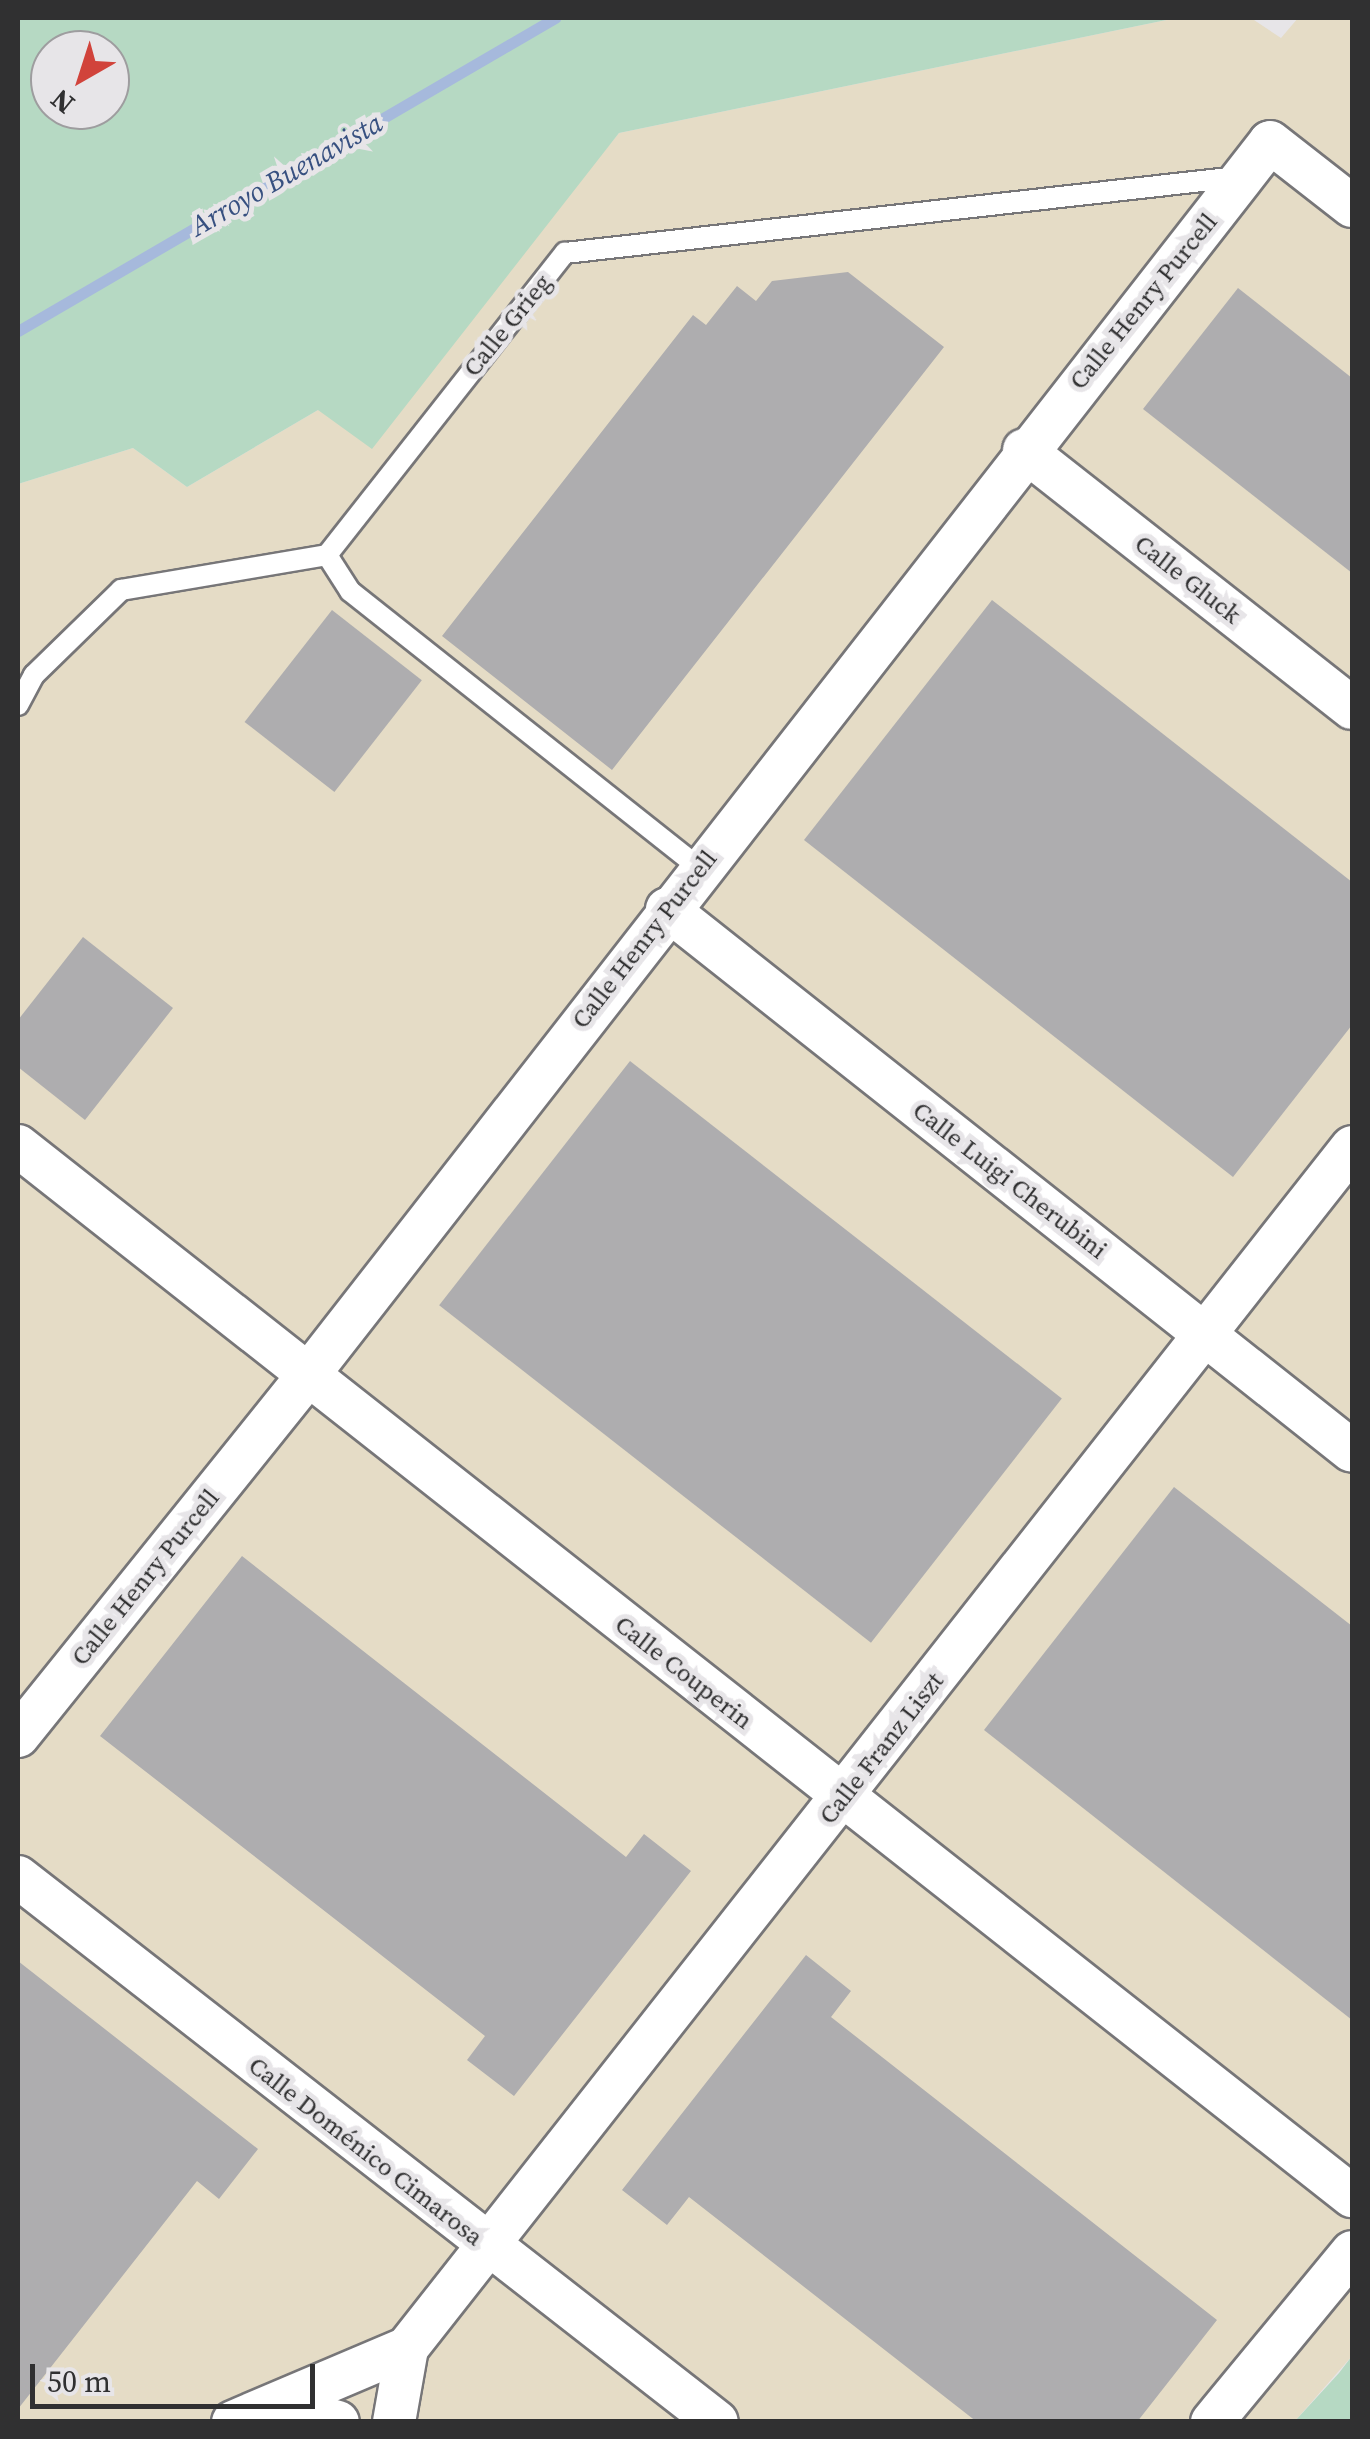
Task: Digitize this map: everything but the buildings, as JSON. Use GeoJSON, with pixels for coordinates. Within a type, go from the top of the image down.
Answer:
{"type":"FeatureCollection","features":[{"type":"Feature","properties":{"kind":"street","name":"Calle Henry Purcell"},"geometry":{"type":"LineString","coordinates":[[18,1736],[309,1374],[1024,450],[1270,142],[1352,206]]}},
{"type":"Feature","properties":{"kind":"street","name":"Calle Gluck"},"geometry":{"type":"LineString","coordinates":[[1024,450],[1352,708]]}},
{"type":"Feature","properties":{"kind":"street","name":"Calle Luigi Cherubini"},"geometry":{"type":"LineString","coordinates":[[667,909],[1352,1452]]}},
{"type":"Feature","properties":{"kind":"street","name":"Calle Couperin"},"geometry":{"type":"LineString","coordinates":[[18,1146],[1352,2196]]}},
{"type":"Feature","properties":{"kind":"street","name":"Calle Franz Liszt"},"geometry":{"type":"LineString","coordinates":[[233,2422],[281,2406],[407,2348],[490,2248],[1352,1146]]}},
{"type":"Feature","properties":{"kind":"street","name":"Calle Doménico Cimarosa"},"geometry":{"type":"LineString","coordinates":[[18,1877],[717,2422]]}},
{"type":"Feature","properties":{"kind":"street"},"geometry":{"type":"LineString","coordinates":[[1212,2422],[1352,2252]]}},
{"type":"Feature","properties":{"kind":"street","name":"Calle Franz Liszt"},"geometry":{"type":"LineString","coordinates":[[394,2422],[407,2348]]}},
{"type":"Feature","properties":{"kind":"street"},"geometry":{"type":"LineString","coordinates":[[281,2406],[338,2422]]}},
{"type":"Feature","properties":{"kind":"lane","name":"Calle Grieg"},"geometry":{"type":"LineString","coordinates":[[326,556],[564,253],[1244,176]]}},
{"type":"Feature","properties":{"kind":"lane"},"geometry":{"type":"LineString","coordinates":[[18,704],[34,675],[121,590],[326,556],[350,591],[699,868]]}},
{"type":"Feature","properties":{"kind":"shaded area"},"geometry":{"type":"Polygon","coordinates":[[[1176,18],[1251,18],[1281,38],[1298,18],[1352,18],[1352,2356],[1295,2421],[18,2422],[18,484],[133,448],[187,487],[318,410],[505,272],[619,133],[1176,18]]]}},
{"type":"Feature","properties":{"kind":"green space"},"geometry":{"type":"Polygon","coordinates":[[[18,18],[1176,18],[619,133],[372,449],[318,410],[187,487],[133,448],[18,484],[18,18]]]}},
{"type":"Feature","properties":{"kind":"green space"},"geometry":{"type":"Polygon","coordinates":[[[1352,2356],[1352,2421],[1295,2421],[1339,2373],[1352,2356]]]}},
{"type":"Feature","properties":{"kind":"waterway","name":"Arroyo Buenavista"},"geometry":{"type":"LineString","coordinates":[[18,331],[555,18]]}}]}
